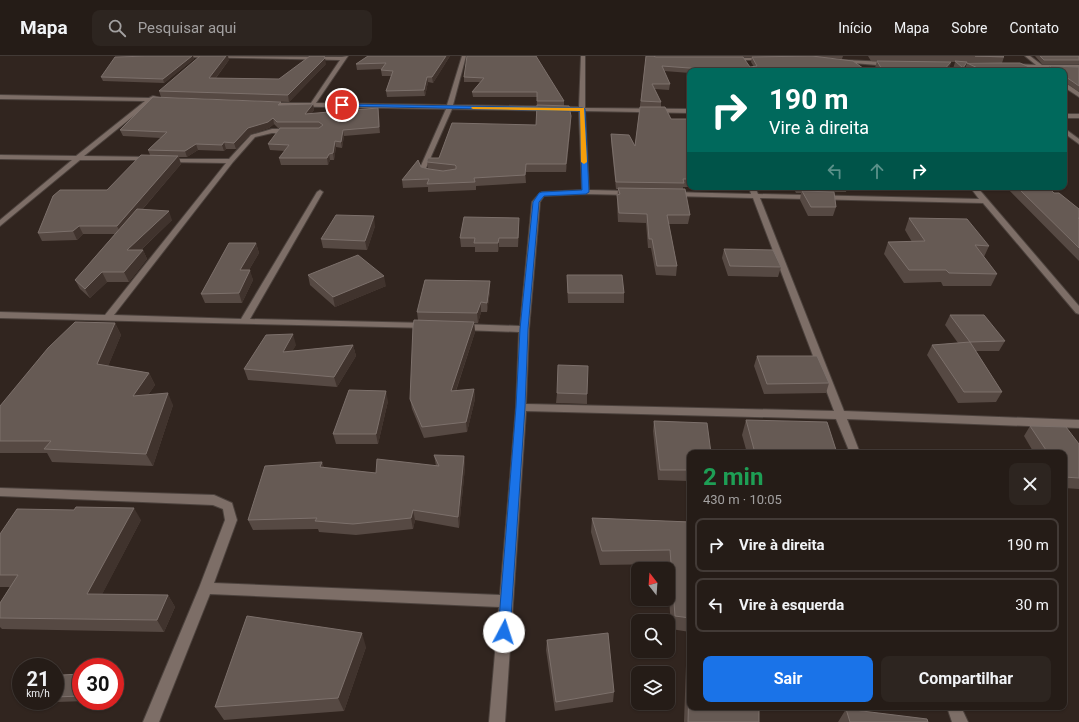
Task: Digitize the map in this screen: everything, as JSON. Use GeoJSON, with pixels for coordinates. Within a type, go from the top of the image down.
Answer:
{"type":"FeatureCollection","features":[{"type":"Feature","properties":{"kind":"street"},"geometry":{"type":"LineString","coordinates":[[185,56],[345,57]]}},
{"type":"Feature","properties":{"kind":"street"},"geometry":{"type":"LineString","coordinates":[[197,61],[203,56]]}},
{"type":"Feature","properties":{"kind":"street"},"geometry":{"type":"LineString","coordinates":[[440,174],[424,172],[423,168],[449,108],[464,56]]}},
{"type":"Feature","properties":{"kind":"street"},"geometry":{"type":"LineString","coordinates":[[583,56],[582,109],[586,192]]}},
{"type":"Feature","properties":{"kind":"street"},"geometry":{"type":"LineString","coordinates":[[859,56],[868,66]]}},
{"type":"Feature","properties":{"kind":"street"},"geometry":{"type":"LineString","coordinates":[[1027,56],[1041,67]]}},
{"type":"Feature","properties":{"kind":"street"},"geometry":{"type":"LineString","coordinates":[[312,105],[345,57]]}},
{"type":"Feature","properties":{"kind":"street"},"geometry":{"type":"LineString","coordinates":[[744,59],[748,65]]}},
{"type":"Feature","properties":{"kind":"street"},"geometry":{"type":"LineString","coordinates":[[721,60],[773,59]]}},
{"type":"Feature","properties":{"kind":"street"},"geometry":{"type":"LineString","coordinates":[[839,61],[868,66],[898,64]]}},
{"type":"Feature","properties":{"kind":"street"},"geometry":{"type":"LineString","coordinates":[[1010,66],[1079,67]]}},
{"type":"Feature","properties":{"kind":"street"},"geometry":{"type":"LineString","coordinates":[[1067,86],[1079,95]]}},
{"type":"Feature","properties":{"kind":"street"},"geometry":{"type":"LineString","coordinates":[[0,224],[157,94]]}},
{"type":"Feature","properties":{"kind":"street"},"geometry":{"type":"LineString","coordinates":[[0,97],[167,100]]}},
{"type":"Feature","properties":{"kind":"street"},"geometry":{"type":"LineString","coordinates":[[263,104],[687,111]]}},
{"type":"Feature","properties":{"kind":"street"},"geometry":{"type":"LineString","coordinates":[[1067,116],[1079,116]]}},
{"type":"Feature","properties":{"kind":"street"},"geometry":{"type":"LineString","coordinates":[[108,317],[231,161],[253,136],[272,131],[304,131]]}},
{"type":"Feature","properties":{"kind":"street"},"geometry":{"type":"LineString","coordinates":[[1067,132],[1079,142]]}},
{"type":"Feature","properties":{"kind":"street"},"geometry":{"type":"LineString","coordinates":[[0,156],[154,159]]}},
{"type":"Feature","properties":{"kind":"street"},"geometry":{"type":"LineString","coordinates":[[162,160],[231,161]]}},
{"type":"Feature","properties":{"kind":"street"},"geometry":{"type":"LineString","coordinates":[[976,190],[1079,311]]}},
{"type":"Feature","properties":{"kind":"street"},"geometry":{"type":"LineString","coordinates":[[668,194],[754,191],[986,201]]}},
{"type":"Feature","properties":{"kind":"street"},"geometry":{"type":"LineString","coordinates":[[754,191],[854,450]]}},
{"type":"Feature","properties":{"kind":"street"},"geometry":{"type":"LineString","coordinates":[[245,320],[320,192]]}},
{"type":"Feature","properties":{"kind":"street"},"geometry":{"type":"LineString","coordinates":[[497,722],[521,407],[524,329],[536,202],[542,194],[586,192],[638,193]]}},
{"type":"Feature","properties":{"kind":"street"},"geometry":{"type":"LineString","coordinates":[[0,315],[436,326]]}},
{"type":"Feature","properties":{"kind":"street"},"geometry":{"type":"LineString","coordinates":[[452,327],[524,329]]}},
{"type":"Feature","properties":{"kind":"street"},"geometry":{"type":"LineString","coordinates":[[521,407],[1079,424]]}},
{"type":"Feature","properties":{"kind":"street"},"geometry":{"type":"LineString","coordinates":[[0,492],[214,500],[228,506],[231,520],[206,588],[151,722]]}},
{"type":"Feature","properties":{"kind":"street"},"geometry":{"type":"LineString","coordinates":[[206,588],[506,602]]}},
{"type":"Feature","properties":{"kind":"street"},"geometry":{"type":"LineString","coordinates":[[955,710],[960,722]]}},
{"type":"Feature","properties":{"kind":"building"},"geometry":{"type":"Polygon","coordinates":[[[192,56],[163,79],[101,77],[115,57],[192,56]]]}},
{"type":"Feature","properties":{"kind":"building"},"geometry":{"type":"Polygon","coordinates":[[[200,56],[226,56],[209,78],[279,79],[310,56],[324,56],[325,58],[288,95],[159,91],[200,56]]]}},
{"type":"Feature","properties":{"kind":"building"},"geometry":{"type":"Polygon","coordinates":[[[368,56],[446,56],[432,77],[427,77],[424,90],[386,91],[393,71],[381,70],[386,63],[356,64],[368,56]]]}},
{"type":"Feature","properties":{"kind":"building"},"geometry":{"type":"Polygon","coordinates":[[[467,56],[536,56],[564,101],[537,101],[537,92],[472,92],[484,78],[464,77],[467,56]]]}},
{"type":"Feature","properties":{"kind":"building"},"geometry":{"type":"Polygon","coordinates":[[[646,56],[743,57],[750,67],[757,66],[752,57],[812,56],[853,61],[863,68],[689,68],[662,66],[670,84],[652,84],[661,102],[641,101],[646,56]]]}},
{"type":"Feature","properties":{"kind":"building"},"geometry":{"type":"Polygon","coordinates":[[[975,56],[1003,56],[1004,57],[975,56]]]}},
{"type":"Feature","properties":{"kind":"building"},"geometry":{"type":"Polygon","coordinates":[[[1040,56],[1079,56],[1079,60],[1044,60],[1040,56]]]}},
{"type":"Feature","properties":{"kind":"building"},"geometry":{"type":"Polygon","coordinates":[[[877,61],[951,62],[946,68],[881,68],[877,61]]]}},
{"type":"Feature","properties":{"kind":"building"},"geometry":{"type":"Polygon","coordinates":[[[955,61],[967,62],[963,68],[955,61]]]}},
{"type":"Feature","properties":{"kind":"building"},"geometry":{"type":"Polygon","coordinates":[[[967,63],[1020,63],[1031,68],[978,68],[967,63]]]}},
{"type":"Feature","properties":{"kind":"building"},"geometry":{"type":"Polygon","coordinates":[[[1050,66],[1079,67],[1079,86],[1067,78],[1067,68],[1052,68],[1050,66]]]}},
{"type":"Feature","properties":{"kind":"building"},"geometry":{"type":"Polygon","coordinates":[[[153,97],[281,102],[278,105],[313,104],[305,114],[378,108],[379,127],[343,130],[341,142],[335,141],[333,153],[329,154],[327,158],[279,158],[289,145],[268,144],[280,128],[319,128],[323,125],[319,122],[277,122],[273,118],[268,122],[248,128],[234,143],[224,142],[222,145],[196,144],[185,151],[148,150],[167,132],[120,130],[153,97]]]}},
{"type":"Feature","properties":{"kind":"building"},"geometry":{"type":"Polygon","coordinates":[[[537,105],[569,106],[571,116],[566,164],[526,164],[525,175],[474,178],[475,182],[427,184],[429,179],[402,180],[418,160],[421,167],[429,169],[443,171],[456,169],[455,165],[427,162],[428,158],[439,158],[452,123],[536,125],[537,105]]]}},
{"type":"Feature","properties":{"kind":"building"},"geometry":{"type":"Polygon","coordinates":[[[640,107],[665,107],[671,119],[687,119],[687,179],[683,179],[684,183],[616,182],[611,134],[629,135],[635,146],[640,107]]]}},
{"type":"Feature","properties":{"kind":"building"},"geometry":{"type":"Polygon","coordinates":[[[141,155],[178,156],[117,226],[79,226],[73,231],[38,233],[53,196],[60,190],[107,190],[141,155]]]}},
{"type":"Feature","properties":{"kind":"building"},"geometry":{"type":"Polygon","coordinates":[[[618,188],[685,189],[690,215],[667,215],[677,266],[657,266],[652,239],[649,239],[647,214],[619,213],[617,195],[620,194],[618,188]]]}},
{"type":"Feature","properties":{"kind":"building"},"geometry":{"type":"Polygon","coordinates":[[[1020,190],[1051,190],[1054,193],[1059,193],[1079,209],[1079,248],[1020,190]]]}},
{"type":"Feature","properties":{"kind":"building"},"geometry":{"type":"Polygon","coordinates":[[[802,191],[834,192],[836,207],[811,207],[802,191]]]}},
{"type":"Feature","properties":{"kind":"building"},"geometry":{"type":"Polygon","coordinates":[[[137,209],[169,211],[127,250],[143,250],[124,272],[102,272],[85,289],[75,280],[137,209]]]}},
{"type":"Feature","properties":{"kind":"building"},"geometry":{"type":"Polygon","coordinates":[[[336,215],[374,216],[365,241],[321,239],[336,215]]]}},
{"type":"Feature","properties":{"kind":"building"},"geometry":{"type":"Polygon","coordinates":[[[464,217],[519,218],[518,238],[499,238],[498,243],[474,243],[475,238],[460,238],[464,217]]]}},
{"type":"Feature","properties":{"kind":"building"},"geometry":{"type":"Polygon","coordinates":[[[909,218],[967,219],[989,246],[975,245],[997,274],[949,273],[946,270],[909,270],[888,242],[925,241],[909,218]]]}},
{"type":"Feature","properties":{"kind":"building"},"geometry":{"type":"Polygon","coordinates":[[[229,243],[256,243],[240,270],[250,270],[239,293],[201,294],[229,243]]]}},
{"type":"Feature","properties":{"kind":"building"},"geometry":{"type":"Polygon","coordinates":[[[724,249],[773,250],[781,267],[730,266],[724,249]]]}},
{"type":"Feature","properties":{"kind":"building"},"geometry":{"type":"Polygon","coordinates":[[[358,255],[384,276],[333,297],[308,275],[358,255]]]}},
{"type":"Feature","properties":{"kind":"building"},"geometry":{"type":"Polygon","coordinates":[[[567,275],[622,275],[624,293],[568,293],[567,275]]]}},
{"type":"Feature","properties":{"kind":"building"},"geometry":{"type":"Polygon","coordinates":[[[425,280],[490,281],[487,303],[481,302],[477,313],[417,312],[425,280]]]}},
{"type":"Feature","properties":{"kind":"building"},"geometry":{"type":"Polygon","coordinates":[[[950,315],[984,315],[1005,341],[970,342],[950,315]]]}},
{"type":"Feature","properties":{"kind":"building"},"geometry":{"type":"Polygon","coordinates":[[[414,320],[474,322],[451,391],[474,389],[466,422],[422,427],[410,399],[414,320]]]}},
{"type":"Feature","properties":{"kind":"building"},"geometry":{"type":"Polygon","coordinates":[[[75,322],[115,323],[97,364],[149,373],[133,396],[168,393],[146,454],[44,449],[51,441],[0,441],[0,406],[48,348],[75,322]]]}},
{"type":"Feature","properties":{"kind":"building"},"geometry":{"type":"Polygon","coordinates":[[[293,334],[283,352],[353,345],[334,377],[244,369],[266,335],[293,334]]]}},
{"type":"Feature","properties":{"kind":"building"},"geometry":{"type":"Polygon","coordinates":[[[970,342],[1002,392],[964,392],[932,345],[970,342]]]}},
{"type":"Feature","properties":{"kind":"building"},"geometry":{"type":"Polygon","coordinates":[[[757,356],[817,356],[829,383],[767,384],[757,356]]]}},
{"type":"Feature","properties":{"kind":"building"},"geometry":{"type":"Polygon","coordinates":[[[558,365],[588,366],[587,394],[557,393],[558,365]]]}},
{"type":"Feature","properties":{"kind":"building"},"geometry":{"type":"Polygon","coordinates":[[[349,390],[386,391],[376,434],[333,434],[349,390]]]}},
{"type":"Feature","properties":{"kind":"building"},"geometry":{"type":"Polygon","coordinates":[[[746,420],[827,422],[836,450],[754,450],[746,420]]]}},
{"type":"Feature","properties":{"kind":"building"},"geometry":{"type":"Polygon","coordinates":[[[654,421],[707,423],[711,450],[687,450],[687,470],[660,470],[654,421]]]}},
{"type":"Feature","properties":{"kind":"building"},"geometry":{"type":"Polygon","coordinates":[[[1030,426],[1066,427],[1079,444],[1079,478],[1067,477],[1067,450],[1046,450],[1030,426]]]}},
{"type":"Feature","properties":{"kind":"building"},"geometry":{"type":"Polygon","coordinates":[[[434,455],[464,456],[458,517],[413,510],[411,518],[353,524],[315,521],[317,518],[248,520],[265,466],[322,462],[320,467],[376,473],[377,459],[439,466],[434,455]]]}},
{"type":"Feature","properties":{"kind":"building"},"geometry":{"type":"Polygon","coordinates":[[[76,507],[134,508],[87,594],[168,595],[157,620],[0,618],[0,603],[18,575],[0,575],[0,534],[17,509],[74,510],[76,507]]]}},
{"type":"Feature","properties":{"kind":"building"},"geometry":{"type":"Polygon","coordinates":[[[592,518],[687,522],[687,618],[675,616],[675,562],[671,562],[670,550],[602,551],[592,518]]]}},
{"type":"Feature","properties":{"kind":"building"},"geometry":{"type":"Polygon","coordinates":[[[247,616],[362,633],[338,698],[215,707],[247,616]]]}},
{"type":"Feature","properties":{"kind":"building"},"geometry":{"type":"Polygon","coordinates":[[[608,633],[614,692],[556,702],[547,640],[608,633]]]}},
{"type":"Feature","properties":{"kind":"building"},"geometry":{"type":"Polygon","coordinates":[[[72,674],[72,696],[64,697],[64,675],[72,674]]]}},
{"type":"Feature","properties":{"kind":"building"},"geometry":{"type":"Polygon","coordinates":[[[688,710],[759,710],[759,722],[688,722],[688,710]]]}},
{"type":"Feature","properties":{"kind":"building"},"geometry":{"type":"Polygon","coordinates":[[[846,710],[927,719],[928,722],[850,722],[846,710]]]}},
{"type":"Feature","properties":{"kind":"slow traffic"},"geometry":{"type":"LineString","coordinates":[[473,108],[582,109],[584,162]]}},
{"type":"Feature","properties":{"kind":"route"},"geometry":{"type":"LineString","coordinates":[[342,105],[449,108],[582,109],[586,192],[558,192],[542,194],[536,202],[524,329],[521,407],[504,632]]}}]}
